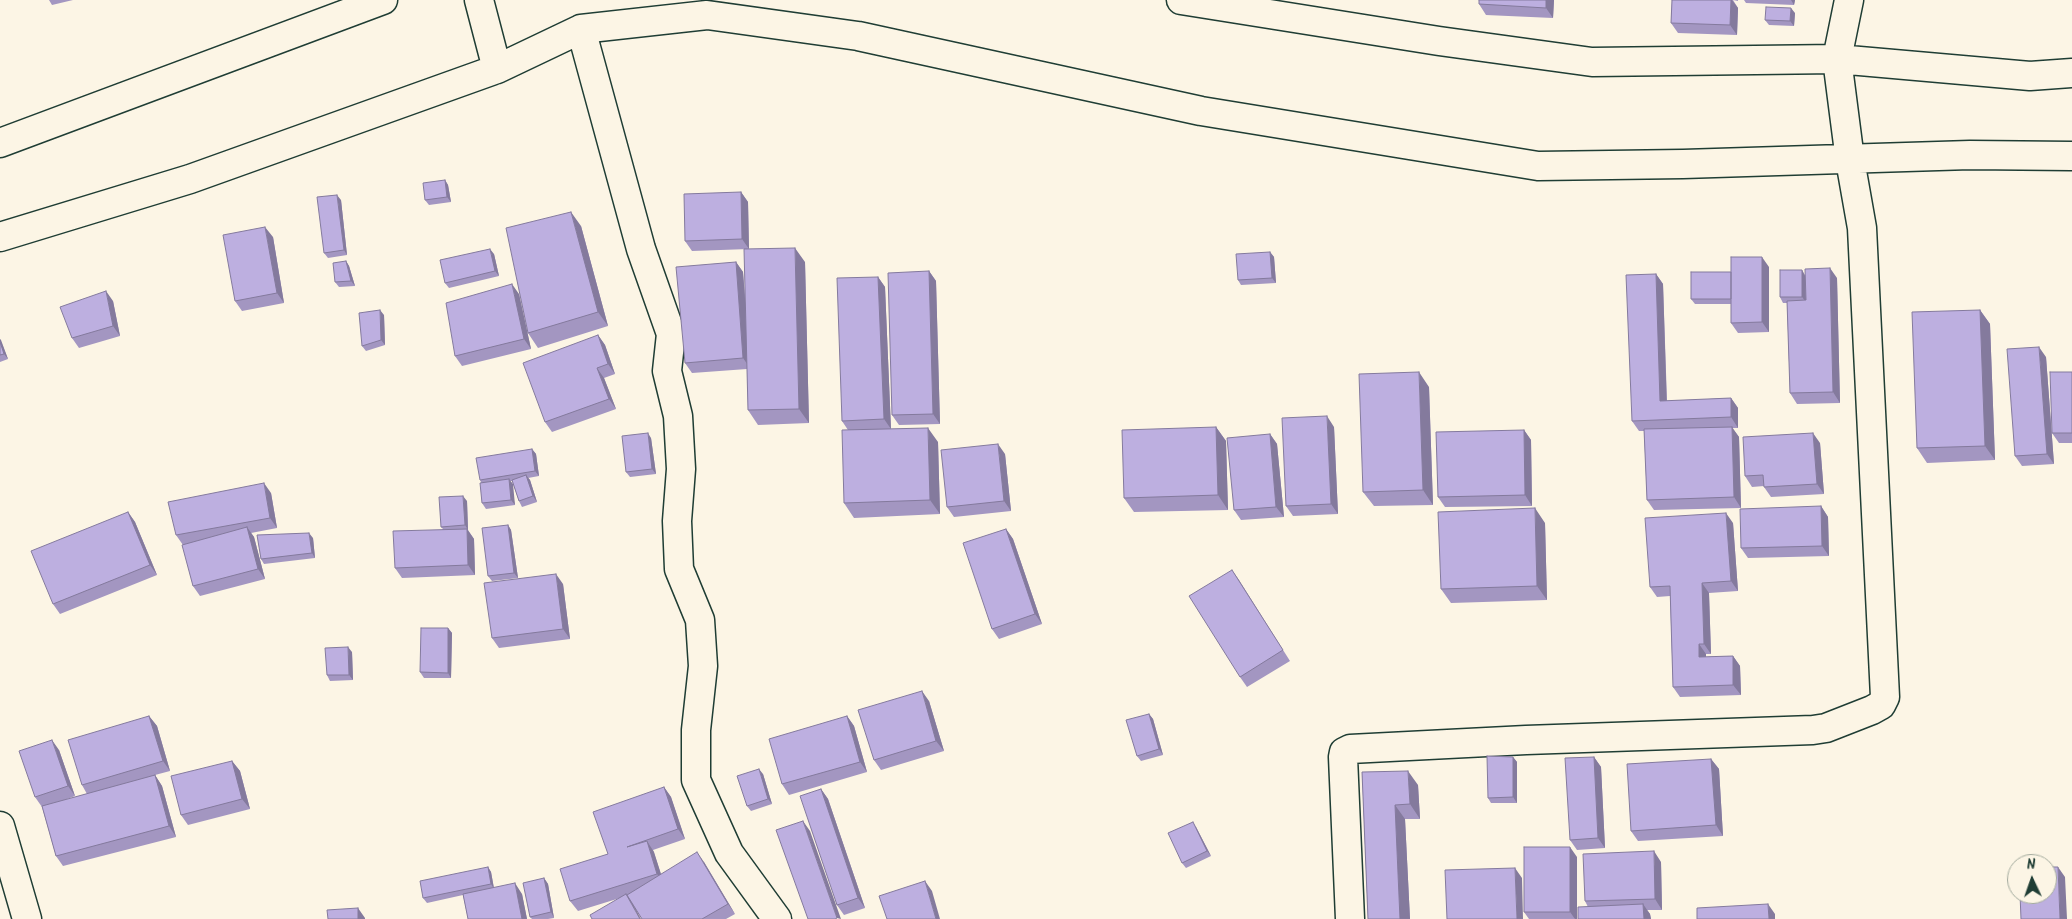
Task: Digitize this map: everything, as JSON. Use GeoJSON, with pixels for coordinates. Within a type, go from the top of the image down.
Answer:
{"type":"FeatureCollection","features":[{"type":"Feature","properties":{"kind":"street"},"geometry":{"type":"LineString","coordinates":[[0,143],[383,0]]}},
{"type":"Feature","properties":{"kind":"street"},"geometry":{"type":"LineString","coordinates":[[479,0],[497,69]]}},
{"type":"Feature","properties":{"kind":"street"},"geometry":{"type":"LineString","coordinates":[[1180,0],[1439,41],[1592,62],[1836,59],[2030,76],[2072,73]]}},
{"type":"Feature","properties":{"kind":"street"},"geometry":{"type":"LineString","coordinates":[[1350,919],[1343,757],[1344,752],[1350,749],[1526,740],[1813,730],[1826,728],[1881,705],[1885,697],[1862,228],[1850,160],[1836,59],[1850,0]]}},
{"type":"Feature","properties":{"kind":"street"},"geometry":{"type":"LineString","coordinates":[[0,237],[190,179],[497,69],[581,29],[707,15],[858,36],[1201,111],[1538,166],[1850,160],[1970,155],[2072,156]]}},
{"type":"Feature","properties":{"kind":"street"},"geometry":{"type":"LineString","coordinates":[[581,29],[641,248],[671,334],[668,371],[678,416],[681,469],[677,521],[679,569],[700,620],[703,666],[696,730],[696,780],[729,853],[777,919]]}},
{"type":"Feature","properties":{"kind":"street"},"geometry":{"type":"LineString","coordinates":[[0,826],[27,919]]}},
{"type":"Feature","properties":{"kind":"building"},"geometry":{"type":"Polygon","coordinates":[[[1479,0],[1546,0],[1546,8],[1479,4],[1479,0]]]}},
{"type":"Feature","properties":{"kind":"building"},"geometry":{"type":"Polygon","coordinates":[[[1672,0],[1731,0],[1730,25],[1671,23],[1672,0]]]}},
{"type":"Feature","properties":{"kind":"building"},"geometry":{"type":"Polygon","coordinates":[[[1766,7],[1791,8],[1790,21],[1765,20],[1766,7]]]}},
{"type":"Feature","properties":{"kind":"building"},"geometry":{"type":"Polygon","coordinates":[[[445,180],[447,197],[425,200],[423,183],[445,180]]]}},
{"type":"Feature","properties":{"kind":"building"},"geometry":{"type":"Polygon","coordinates":[[[741,192],[742,239],[685,241],[684,194],[741,192]]]}},
{"type":"Feature","properties":{"kind":"building"},"geometry":{"type":"Polygon","coordinates":[[[337,195],[344,250],[324,253],[317,197],[337,195]]]}},
{"type":"Feature","properties":{"kind":"building"},"geometry":{"type":"Polygon","coordinates":[[[571,212],[598,312],[528,333],[506,228],[571,212]]]}},
{"type":"Feature","properties":{"kind":"building"},"geometry":{"type":"Polygon","coordinates":[[[265,227],[277,293],[235,301],[223,235],[265,227]]]}},
{"type":"Feature","properties":{"kind":"building"},"geometry":{"type":"Polygon","coordinates":[[[795,248],[799,409],[748,410],[744,249],[795,248]]]}},
{"type":"Feature","properties":{"kind":"building"},"geometry":{"type":"Polygon","coordinates":[[[490,249],[495,271],[445,283],[440,260],[490,249]]]}},
{"type":"Feature","properties":{"kind":"building"},"geometry":{"type":"Polygon","coordinates":[[[1270,252],[1272,278],[1238,280],[1236,254],[1270,252]]]}},
{"type":"Feature","properties":{"kind":"building"},"geometry":{"type":"Polygon","coordinates":[[[1731,257],[1762,257],[1762,322],[1731,323],[1731,257]]]}},
{"type":"Feature","properties":{"kind":"building"},"geometry":{"type":"Polygon","coordinates":[[[346,261],[351,281],[335,282],[333,263],[346,261]]]}},
{"type":"Feature","properties":{"kind":"building"},"geometry":{"type":"Polygon","coordinates":[[[736,262],[743,358],[685,363],[676,267],[736,262]]]}},
{"type":"Feature","properties":{"kind":"building"},"geometry":{"type":"Polygon","coordinates":[[[1830,268],[1833,392],[1790,393],[1787,301],[1806,300],[1805,269],[1830,268]]]}},
{"type":"Feature","properties":{"kind":"building"},"geometry":{"type":"Polygon","coordinates":[[[1780,270],[1802,270],[1802,297],[1780,297],[1780,270]]]}},
{"type":"Feature","properties":{"kind":"building"},"geometry":{"type":"Polygon","coordinates":[[[929,271],[933,414],[892,415],[888,273],[929,271]]]}},
{"type":"Feature","properties":{"kind":"building"},"geometry":{"type":"Polygon","coordinates":[[[1691,272],[1731,272],[1731,299],[1691,299],[1691,272]]]}},
{"type":"Feature","properties":{"kind":"building"},"geometry":{"type":"Polygon","coordinates":[[[1656,274],[1660,401],[1731,398],[1731,417],[1632,421],[1626,275],[1656,274]]]}},
{"type":"Feature","properties":{"kind":"building"},"geometry":{"type":"Polygon","coordinates":[[[878,277],[884,419],[842,421],[837,278],[878,277]]]}},
{"type":"Feature","properties":{"kind":"building"},"geometry":{"type":"Polygon","coordinates":[[[512,284],[524,339],[455,356],[446,303],[512,284]]]}},
{"type":"Feature","properties":{"kind":"building"},"geometry":{"type":"Polygon","coordinates":[[[106,291],[113,326],[72,338],[60,307],[106,291]]]}},
{"type":"Feature","properties":{"kind":"building"},"geometry":{"type":"Polygon","coordinates":[[[380,310],[381,340],[362,346],[359,313],[380,310]]]}},
{"type":"Feature","properties":{"kind":"building"},"geometry":{"type":"Polygon","coordinates":[[[1980,310],[1985,446],[1917,448],[1912,312],[1980,310]]]}},
{"type":"Feature","properties":{"kind":"building"},"geometry":{"type":"Polygon","coordinates":[[[598,335],[608,364],[597,368],[609,399],[545,422],[523,363],[598,335]]]}},
{"type":"Feature","properties":{"kind":"building"},"geometry":{"type":"Polygon","coordinates":[[[0,342],[4,354],[0,355],[0,342]]]}},
{"type":"Feature","properties":{"kind":"building"},"geometry":{"type":"Polygon","coordinates":[[[2039,347],[2047,454],[2015,456],[2007,349],[2039,347]]]}},
{"type":"Feature","properties":{"kind":"building"},"geometry":{"type":"Polygon","coordinates":[[[1419,372],[1423,490],[1363,492],[1359,374],[1419,372]]]}},
{"type":"Feature","properties":{"kind":"building"},"geometry":{"type":"Polygon","coordinates":[[[2050,372],[2072,372],[2072,433],[2052,433],[2050,372]]]}},
{"type":"Feature","properties":{"kind":"building"},"geometry":{"type":"Polygon","coordinates":[[[1327,416],[1331,504],[1286,506],[1282,418],[1327,416]]]}},
{"type":"Feature","properties":{"kind":"building"},"geometry":{"type":"Polygon","coordinates":[[[1216,427],[1218,495],[1124,498],[1122,430],[1216,427]]]}},
{"type":"Feature","properties":{"kind":"building"},"geometry":{"type":"Polygon","coordinates":[[[1732,427],[1734,497],[1647,500],[1644,429],[1732,427]]]}},
{"type":"Feature","properties":{"kind":"building"},"geometry":{"type":"Polygon","coordinates":[[[928,428],[930,500],[844,503],[842,430],[928,428]]]}},
{"type":"Feature","properties":{"kind":"building"},"geometry":{"type":"Polygon","coordinates":[[[1524,430],[1525,495],[1438,497],[1436,432],[1524,430]]]}},
{"type":"Feature","properties":{"kind":"building"},"geometry":{"type":"Polygon","coordinates":[[[648,433],[652,469],[626,472],[622,436],[648,433]]]}},
{"type":"Feature","properties":{"kind":"building"},"geometry":{"type":"Polygon","coordinates":[[[1813,433],[1817,484],[1764,487],[1763,475],[1745,476],[1743,437],[1813,433]]]}},
{"type":"Feature","properties":{"kind":"building"},"geometry":{"type":"Polygon","coordinates":[[[1270,434],[1276,507],[1234,510],[1227,438],[1270,434]]]}},
{"type":"Feature","properties":{"kind":"building"},"geometry":{"type":"Polygon","coordinates":[[[998,444],[1004,501],[947,507],[941,450],[998,444]]]}},
{"type":"Feature","properties":{"kind":"building"},"geometry":{"type":"Polygon","coordinates":[[[532,449],[535,471],[480,480],[476,458],[532,449]]]}},
{"type":"Feature","properties":{"kind":"building"},"geometry":{"type":"Polygon","coordinates":[[[526,475],[533,496],[519,501],[512,480],[526,475]]]}},
{"type":"Feature","properties":{"kind":"building"},"geometry":{"type":"Polygon","coordinates":[[[509,479],[511,500],[482,503],[480,483],[509,479]]]}},
{"type":"Feature","properties":{"kind":"building"},"geometry":{"type":"Polygon","coordinates":[[[264,483],[270,518],[176,535],[168,502],[264,483]]]}},
{"type":"Feature","properties":{"kind":"building"},"geometry":{"type":"Polygon","coordinates":[[[463,496],[465,525],[441,527],[439,497],[463,496]]]}},
{"type":"Feature","properties":{"kind":"building"},"geometry":{"type":"Polygon","coordinates":[[[1821,506],[1822,546],[1741,548],[1740,509],[1821,506]]]}},
{"type":"Feature","properties":{"kind":"building"},"geometry":{"type":"Polygon","coordinates":[[[1535,508],[1537,586],[1441,589],[1438,512],[1535,508]]]}},
{"type":"Feature","properties":{"kind":"building"},"geometry":{"type":"Polygon","coordinates":[[[128,512],[150,565],[53,604],[31,551],[128,512]]]}},
{"type":"Feature","properties":{"kind":"building"},"geometry":{"type":"Polygon","coordinates":[[[1726,513],[1731,581],[1702,583],[1704,644],[1699,644],[1699,657],[1733,656],[1733,685],[1673,687],[1670,586],[1650,587],[1645,518],[1726,513]]]}},
{"type":"Feature","properties":{"kind":"building"},"geometry":{"type":"Polygon","coordinates":[[[508,525],[514,573],[488,576],[482,528],[508,525]]]}},
{"type":"Feature","properties":{"kind":"building"},"geometry":{"type":"Polygon","coordinates":[[[247,527],[258,569],[193,586],[182,545],[247,527]]]}},
{"type":"Feature","properties":{"kind":"building"},"geometry":{"type":"Polygon","coordinates":[[[467,529],[468,565],[395,568],[393,531],[467,529]]]}},
{"type":"Feature","properties":{"kind":"building"},"geometry":{"type":"Polygon","coordinates":[[[1006,529],[1035,614],[992,629],[963,543],[1006,529]]]}},
{"type":"Feature","properties":{"kind":"building"},"geometry":{"type":"Polygon","coordinates":[[[309,533],[312,553],[261,559],[257,535],[309,533]]]}},
{"type":"Feature","properties":{"kind":"building"},"geometry":{"type":"Polygon","coordinates":[[[1232,570],[1283,650],[1240,677],[1189,596],[1232,570]]]}},
{"type":"Feature","properties":{"kind":"building"},"geometry":{"type":"Polygon","coordinates":[[[556,574],[563,629],[492,638],[484,583],[556,574]]]}},
{"type":"Feature","properties":{"kind":"building"},"geometry":{"type":"Polygon","coordinates":[[[421,628],[448,628],[448,673],[420,672],[421,628]]]}},
{"type":"Feature","properties":{"kind":"building"},"geometry":{"type":"Polygon","coordinates":[[[348,647],[349,675],[327,675],[325,648],[348,647]]]}},
{"type":"Feature","properties":{"kind":"building"},"geometry":{"type":"Polygon","coordinates":[[[922,691],[936,741],[874,760],[858,710],[922,691]]]}},
{"type":"Feature","properties":{"kind":"building"},"geometry":{"type":"Polygon","coordinates":[[[1149,714],[1159,749],[1137,756],[1126,720],[1149,714]]]}},
{"type":"Feature","properties":{"kind":"building"},"geometry":{"type":"Polygon","coordinates":[[[149,716],[163,761],[82,785],[68,740],[149,716]]]}},
{"type":"Feature","properties":{"kind":"building"},"geometry":{"type":"Polygon","coordinates":[[[847,716],[860,762],[782,784],[769,739],[847,716]]]}},
{"type":"Feature","properties":{"kind":"building"},"geometry":{"type":"Polygon","coordinates":[[[52,740],[68,786],[35,797],[19,751],[52,740]]]}},
{"type":"Feature","properties":{"kind":"building"},"geometry":{"type":"Polygon","coordinates":[[[1487,756],[1513,757],[1513,797],[1488,798],[1487,756]]]}},
{"type":"Feature","properties":{"kind":"building"},"geometry":{"type":"Polygon","coordinates":[[[1594,757],[1598,838],[1570,840],[1565,758],[1594,757]]]}},
{"type":"Feature","properties":{"kind":"building"},"geometry":{"type":"Polygon","coordinates":[[[1711,759],[1716,825],[1631,831],[1627,764],[1711,759]]]}},
{"type":"Feature","properties":{"kind":"building"},"geometry":{"type":"Polygon","coordinates":[[[232,761],[242,799],[181,815],[171,776],[232,761]]]}},
{"type":"Feature","properties":{"kind":"building"},"geometry":{"type":"Polygon","coordinates":[[[759,769],[768,799],[747,806],[737,776],[759,769]]]}},
{"type":"Feature","properties":{"kind":"building"},"geometry":{"type":"Polygon","coordinates":[[[1408,771],[1410,804],[1395,805],[1400,919],[1368,919],[1362,772],[1408,771]]]}},
{"type":"Feature","properties":{"kind":"building"},"geometry":{"type":"Polygon","coordinates":[[[155,775],[169,826],[56,856],[42,806],[155,775]]]}},
{"type":"Feature","properties":{"kind":"building"},"geometry":{"type":"Polygon","coordinates":[[[664,787],[678,829],[627,847],[647,841],[657,874],[570,901],[560,869],[608,854],[593,812],[664,787]]]}},
{"type":"Feature","properties":{"kind":"building"},"geometry":{"type":"Polygon","coordinates":[[[821,789],[858,898],[837,905],[800,796],[821,789]]]}},
{"type":"Feature","properties":{"kind":"building"},"geometry":{"type":"Polygon","coordinates":[[[803,821],[837,918],[835,919],[808,919],[776,830],[803,821]]]}},
{"type":"Feature","properties":{"kind":"building"},"geometry":{"type":"Polygon","coordinates":[[[1193,822],[1207,851],[1182,863],[1168,833],[1193,822]]]}},
{"type":"Feature","properties":{"kind":"building"},"geometry":{"type":"Polygon","coordinates":[[[1524,847],[1570,847],[1570,912],[1524,912],[1524,847]]]}},
{"type":"Feature","properties":{"kind":"building"},"geometry":{"type":"Polygon","coordinates":[[[1654,851],[1655,899],[1585,901],[1583,854],[1654,851]]]}},
{"type":"Feature","properties":{"kind":"building"},"geometry":{"type":"Polygon","coordinates":[[[697,852],[728,904],[702,919],[642,919],[627,895],[697,852]]]}},
{"type":"Feature","properties":{"kind":"building"},"geometry":{"type":"Polygon","coordinates":[[[488,867],[491,884],[423,898],[420,881],[488,867]]]}},
{"type":"Feature","properties":{"kind":"building"},"geometry":{"type":"Polygon","coordinates":[[[2058,867],[2060,919],[2021,919],[2020,904],[2057,904],[2058,867]]]}},
{"type":"Feature","properties":{"kind":"building"},"geometry":{"type":"Polygon","coordinates":[[[1515,868],[1517,919],[1447,919],[1445,870],[1515,868]]]}},
{"type":"Feature","properties":{"kind":"building"},"geometry":{"type":"Polygon","coordinates":[[[544,878],[551,912],[530,917],[523,883],[544,878]]]}},
{"type":"Feature","properties":{"kind":"building"},"geometry":{"type":"Polygon","coordinates":[[[925,881],[936,919],[887,919],[879,896],[925,881]]]}},
{"type":"Feature","properties":{"kind":"building"},"geometry":{"type":"Polygon","coordinates":[[[515,883],[522,919],[468,919],[463,894],[515,883]]]}},
{"type":"Feature","properties":{"kind":"building"},"geometry":{"type":"Polygon","coordinates":[[[626,894],[640,919],[592,919],[590,915],[626,894]]]}},
{"type":"Feature","properties":{"kind":"building"},"geometry":{"type":"Polygon","coordinates":[[[1643,904],[1644,919],[1578,919],[1578,907],[1643,904]]]}},
{"type":"Feature","properties":{"kind":"building"},"geometry":{"type":"Polygon","coordinates":[[[1768,904],[1769,919],[1697,919],[1697,908],[1768,904]]]}},
{"type":"Feature","properties":{"kind":"building"},"geometry":{"type":"Polygon","coordinates":[[[358,908],[358,919],[328,919],[327,910],[358,908]]]}}]}
